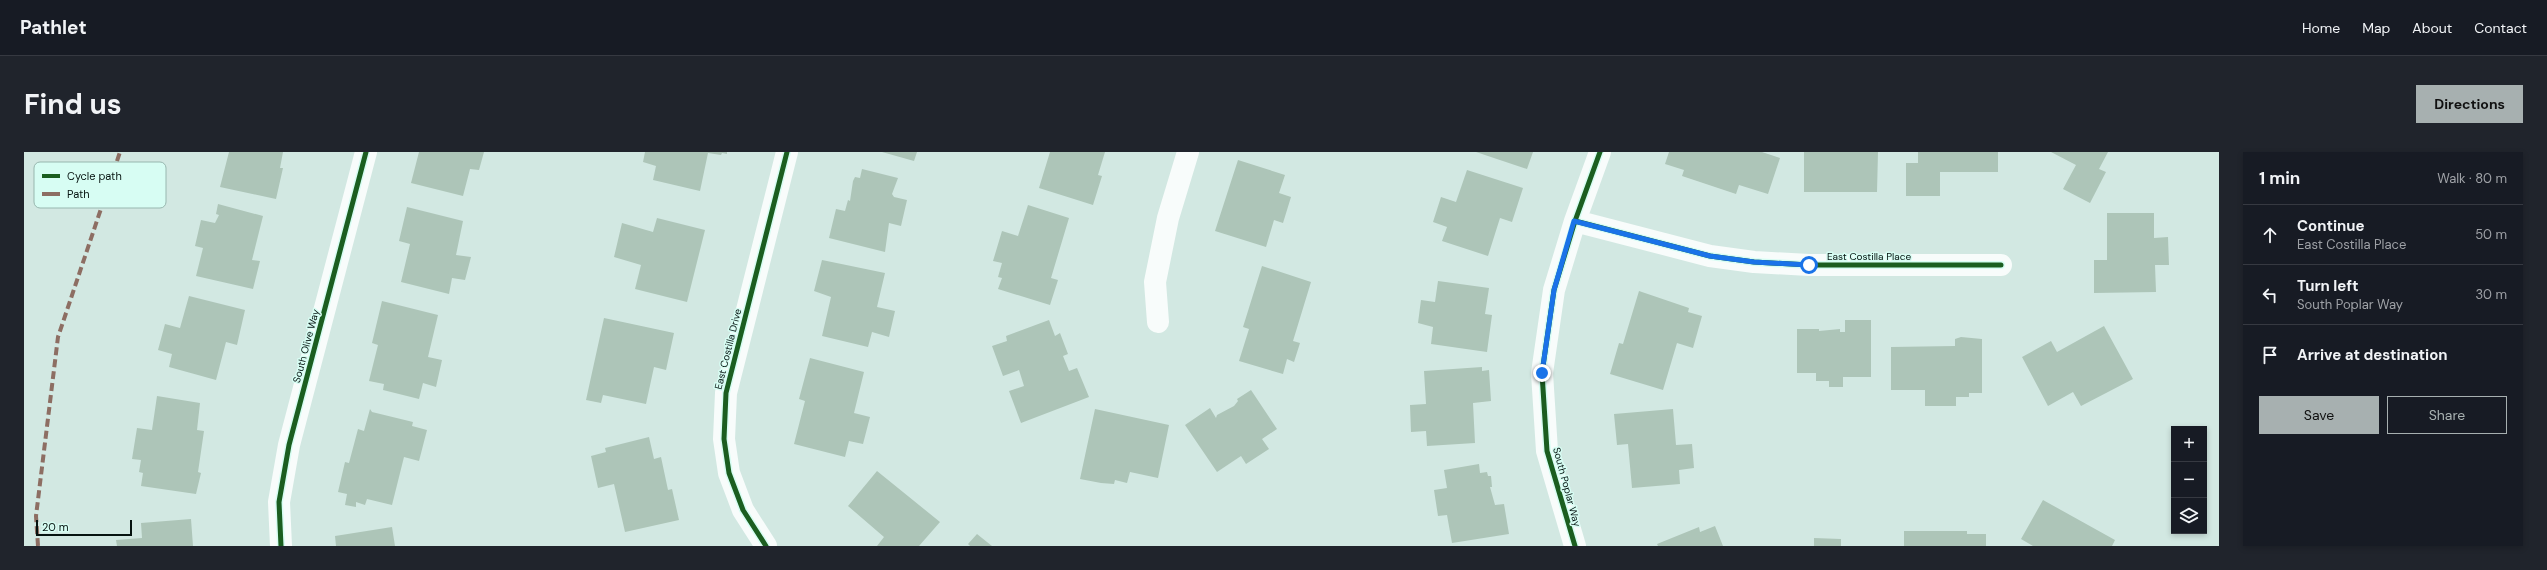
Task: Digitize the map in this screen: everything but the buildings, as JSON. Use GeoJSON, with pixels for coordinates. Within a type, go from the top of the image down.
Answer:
{"type":"FeatureCollection","features":[{"type":"Feature","properties":{"kind":"street","name":"South Olive Way"},"geometry":{"type":"LineString","coordinates":[[281,546],[279,502],[289,445],[366,152]]}},
{"type":"Feature","properties":{"kind":"street","name":"East Costilla Drive"},"geometry":{"type":"LineString","coordinates":[[766,546],[743,510],[729,473],[724,439],[726,394],[787,152]]}},
{"type":"Feature","properties":{"kind":"street"},"geometry":{"type":"LineString","coordinates":[[1158,322],[1155,282],[1168,218],[1188,152]]}},
{"type":"Feature","properties":{"kind":"street","name":"South Poplar Way"},"geometry":{"type":"LineString","coordinates":[[1575,546],[1547,451],[1542,373],[1554,290],[1574,221],[1600,152]]}},
{"type":"Feature","properties":{"kind":"street","name":"East Costilla Place"},"geometry":{"type":"LineString","coordinates":[[1574,221],[1710,256],[1754,262],[1809,265],[2001,265]]}},
{"type":"Feature","properties":{"kind":"marked path"},"geometry":{"type":"LineString","coordinates":[[117,162],[120,152]]}},
{"type":"Feature","properties":{"kind":"marked path"},"geometry":{"type":"LineString","coordinates":[[38,546],[36,516],[58,337],[101,208]]}},
{"type":"Feature","properties":{"kind":"cycle path"},"geometry":{"type":"LineString","coordinates":[[281,546],[279,502],[289,445],[366,152]]}},
{"type":"Feature","properties":{"kind":"cycle path"},"geometry":{"type":"LineString","coordinates":[[766,546],[743,510],[729,473],[724,439],[726,393],[787,152]]}},
{"type":"Feature","properties":{"kind":"cycle path"},"geometry":{"type":"LineString","coordinates":[[1575,546],[1547,451],[1542,373],[1554,290],[1575,221],[1600,152]]}},
{"type":"Feature","properties":{"kind":"cycle path"},"geometry":{"type":"LineString","coordinates":[[1575,221],[1710,256],[1754,262],[1809,265],[2001,265]]}},
{"type":"Feature","properties":{"kind":"route"},"geometry":{"type":"LineString","coordinates":[[1542,373],[1545,342],[1554,290],[1574,221],[1710,256],[1754,262],[1809,265]]}}]}
